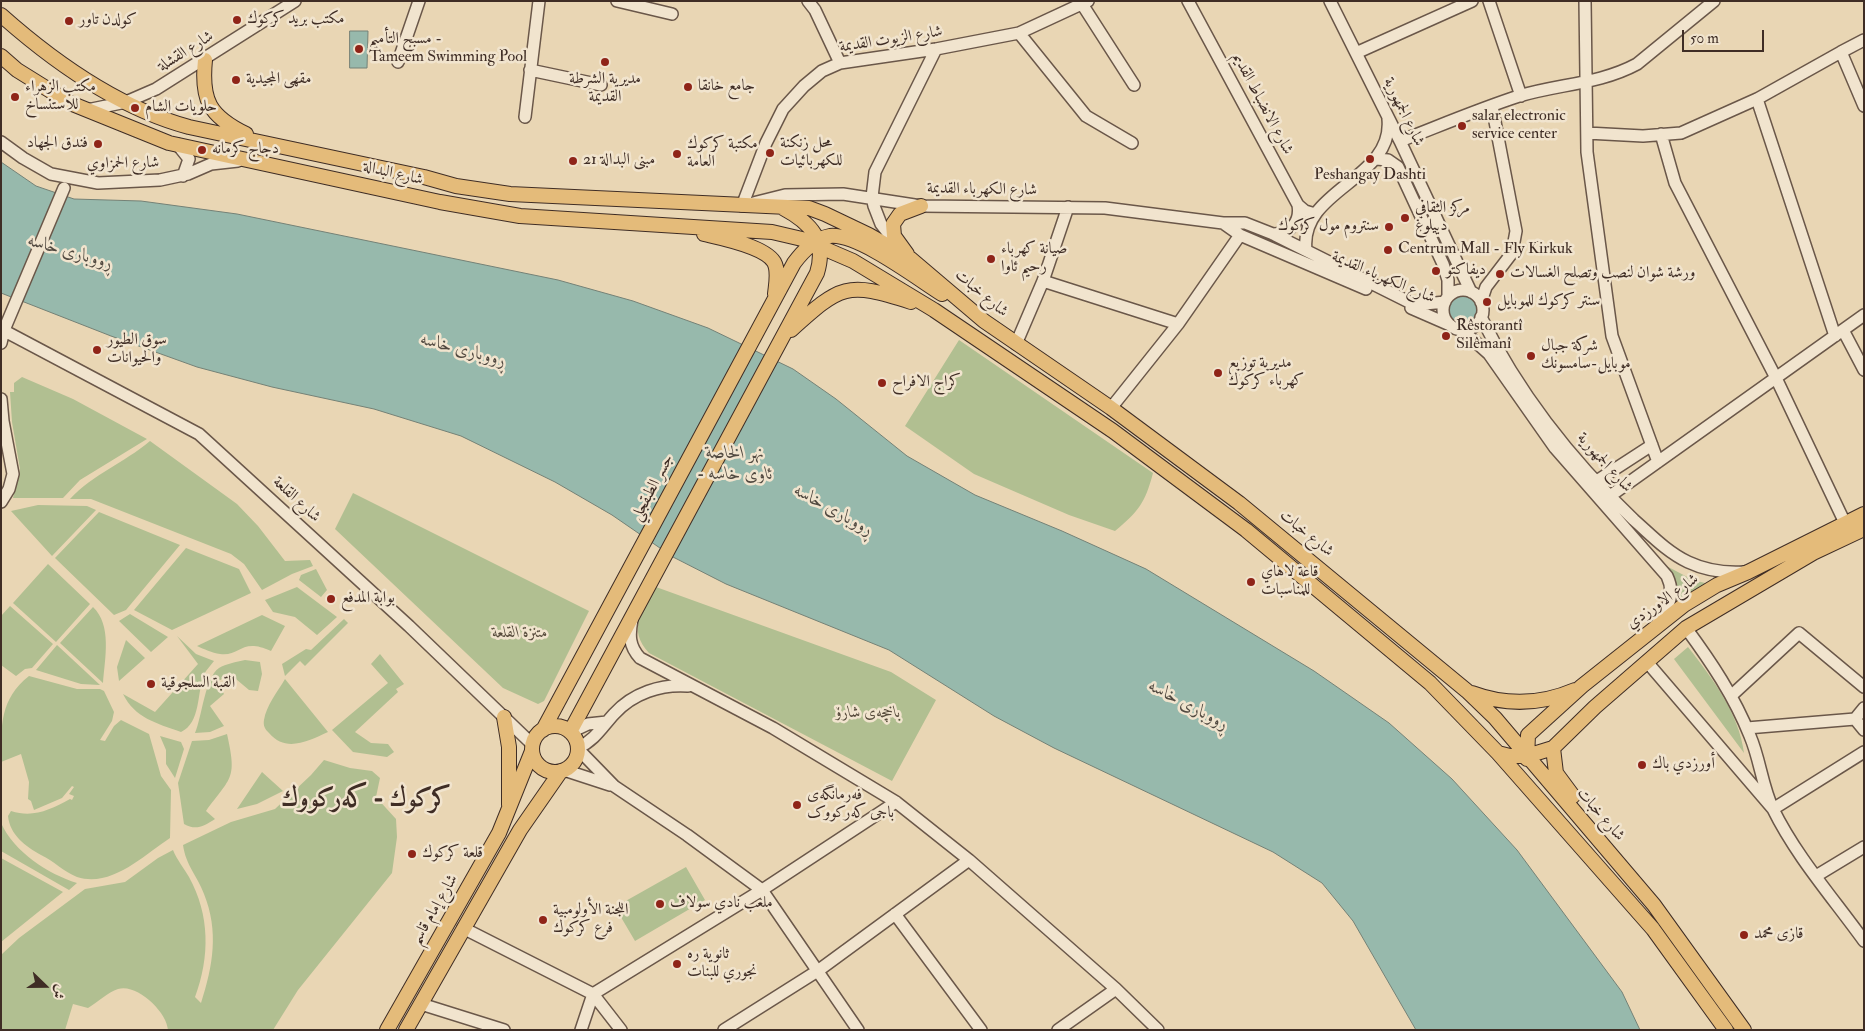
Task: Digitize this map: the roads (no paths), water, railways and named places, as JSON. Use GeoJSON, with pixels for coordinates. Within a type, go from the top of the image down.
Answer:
{"type":"FeatureCollection","features":[{"type":"Feature","properties":{"kind":"main road","name":"شارع البدالة"},"geometry":{"type":"LineString","coordinates":[[1,14],[34,44],[60,64],[152,115],[189,127],[270,143],[456,186],[510,194],[742,206]]}},
{"type":"Feature","properties":{"kind":"main road","name":"شارع البدالة"},"geometry":{"type":"LineString","coordinates":[[1,56],[17,70],[85,111],[177,144],[440,202],[520,216],[772,232],[813,242]]}},
{"type":"Feature","properties":{"kind":"main road"},"geometry":{"type":"LineString","coordinates":[[205,60],[203,89],[211,109],[233,127],[270,143]]}},
{"type":"Feature","properties":{"kind":"main road"},"geometry":{"type":"LineString","coordinates":[[145,133],[141,126],[142,121],[152,115]]}},
{"type":"Feature","properties":{"kind":"main road","name":"شارع خبات"},"geometry":{"type":"LineString","coordinates":[[742,206],[809,208],[869,234],[910,259],[984,321],[1111,408],[1239,503],[1467,691],[1528,756],[1618,862],[1665,920],[1744,1030]]}},
{"type":"Feature","properties":{"kind":"main road"},"geometry":{"type":"LineString","coordinates":[[910,259],[894,236],[893,224],[900,214],[921,206]]}},
{"type":"Feature","properties":{"kind":"main road"},"geometry":{"type":"LineString","coordinates":[[570,732],[818,273],[813,242],[806,224],[783,208]]}},
{"type":"Feature","properties":{"kind":"main road"},"geometry":{"type":"LineString","coordinates":[[679,227],[744,245],[770,258],[776,272],[774,299]]}},
{"type":"Feature","properties":{"kind":"main road"},"geometry":{"type":"LineString","coordinates":[[813,242],[832,236],[866,246],[984,321]]}},
{"type":"Feature","properties":{"kind":"main road"},"geometry":{"type":"LineString","coordinates":[[813,242],[853,261],[934,310],[1113,431],[1246,530],[1430,684],[1528,782],[1653,929],[1726,1030]]}},
{"type":"Feature","properties":{"kind":"main road","name":"جسر الطبقجلي"},"geometry":{"type":"LineString","coordinates":[[543,730],[774,299],[794,263],[813,242]]}},
{"type":"Feature","properties":{"kind":"main road"},"geometry":{"type":"LineString","coordinates":[[782,340],[825,300],[846,289],[869,289],[934,310]]}},
{"type":"Feature","properties":{"kind":"main road","name":"شارع الاورزدي"},"geometry":{"type":"LineString","coordinates":[[1528,756],[1528,735],[1582,686],[1656,625],[1717,585],[1748,572],[1864,514]]}},
{"type":"Feature","properties":{"kind":"main road"},"geometry":{"type":"LineString","coordinates":[[1502,754],[1528,756],[1553,748],[1595,707],[1686,628],[1813,553],[1864,529]]}},
{"type":"Feature","properties":{"kind":"main road"},"geometry":{"type":"LineString","coordinates":[[1616,659],[1631,675]]}},
{"type":"Feature","properties":{"kind":"main road"},"geometry":{"type":"LineString","coordinates":[[1467,691],[1500,702],[1519,703],[1548,699],[1582,686]]}},
{"type":"Feature","properties":{"kind":"main road"},"geometry":{"type":"LineString","coordinates":[[504,717],[510,747],[509,812]]}},
{"type":"Feature","properties":{"kind":"main road"},"geometry":{"type":"LineString","coordinates":[[554,726],[570,732],[578,749],[574,762],[562,771],[554,772],[542,768],[537,763],[532,748],[543,730],[554,726]]}},
{"type":"Feature","properties":{"kind":"main road"},"geometry":{"type":"LineString","coordinates":[[1502,754],[1513,752],[1515,742]]}},
{"type":"Feature","properties":{"kind":"main road","name":"شارع إمام قاسم"},"geometry":{"type":"LineString","coordinates":[[387,1030],[499,833],[509,812],[532,748]]}},
{"type":"Feature","properties":{"kind":"main road"},"geometry":{"type":"LineString","coordinates":[[1553,748],[1556,773],[1564,786],[1599,826],[1613,847],[1618,862]]}},
{"type":"Feature","properties":{"kind":"main road"},"geometry":{"type":"LineString","coordinates":[[1528,756],[1528,782]]}},
{"type":"Feature","properties":{"kind":"main road"},"geometry":{"type":"LineString","coordinates":[[1528,782],[1533,770],[1541,772]]}},
{"type":"Feature","properties":{"kind":"main road","name":"شارع إمام قاسم"},"geometry":{"type":"LineString","coordinates":[[406,1030],[520,830],[562,771]]}},
{"type":"Feature","properties":{"kind":"street","name":"شارع القشلة"},"geometry":{"type":"LineString","coordinates":[[85,111],[126,102],[170,82],[296,1]]}},
{"type":"Feature","properties":{"kind":"street"},"geometry":{"type":"LineString","coordinates":[[398,62],[419,1]]}},
{"type":"Feature","properties":{"kind":"street"},"geometry":{"type":"LineString","coordinates":[[525,117],[539,1]]}},
{"type":"Feature","properties":{"kind":"street"},"geometry":{"type":"LineString","coordinates":[[617,1],[672,14]]}},
{"type":"Feature","properties":{"kind":"street"},"geometry":{"type":"LineString","coordinates":[[808,1],[815,10],[840,63]]}},
{"type":"Feature","properties":{"kind":"street","name":"شارع الانضباط القديم"},"geometry":{"type":"LineString","coordinates":[[1188,1],[1298,205]]}},
{"type":"Feature","properties":{"kind":"street","name":"شارع الجمهورية"},"geometry":{"type":"LineString","coordinates":[[1330,1],[1386,112],[1471,292]]}},
{"type":"Feature","properties":{"kind":"street"},"geometry":{"type":"LineString","coordinates":[[1356,53],[1472,1]]}},
{"type":"Feature","properties":{"kind":"street"},"geometry":{"type":"LineString","coordinates":[[1489,1],[1521,96]]}},
{"type":"Feature","properties":{"kind":"street"},"geometry":{"type":"LineString","coordinates":[[1585,1],[1587,152],[1612,336],[1658,462]]}},
{"type":"Feature","properties":{"kind":"street"},"geometry":{"type":"LineString","coordinates":[[1400,141],[1521,96],[1587,83],[1624,71],[1637,64],[1714,1]]}},
{"type":"Feature","properties":{"kind":"street"},"geometry":{"type":"LineString","coordinates":[[1085,2],[1134,85]]}},
{"type":"Feature","properties":{"kind":"street","name":"شارع الزيوت القديمة"},"geometry":{"type":"LineString","coordinates":[[742,206],[766,144],[783,109],[804,86],[822,72],[840,63],[936,49],[1020,33],[1085,2]]}},
{"type":"Feature","properties":{"kind":"street"},"geometry":{"type":"LineString","coordinates":[[1020,33],[1086,116],[1132,143]]}},
{"type":"Feature","properties":{"kind":"street"},"geometry":{"type":"LineString","coordinates":[[1587,133],[1643,136],[1681,132],[1757,99],[1864,40]]}},
{"type":"Feature","properties":{"kind":"street"},"geometry":{"type":"LineString","coordinates":[[910,259],[886,233],[876,216],[872,197],[875,172],[936,49]]}},
{"type":"Feature","properties":{"kind":"street"},"geometry":{"type":"LineString","coordinates":[[1841,52],[1864,106]]}},
{"type":"Feature","properties":{"kind":"street"},"geometry":{"type":"LineString","coordinates":[[530,70],[601,85]]}},
{"type":"Feature","properties":{"kind":"street"},"geometry":{"type":"LineString","coordinates":[[1757,99],[1839,333],[1864,370]]}},
{"type":"Feature","properties":{"kind":"street"},"geometry":{"type":"LineString","coordinates":[[1376,159],[1388,160],[1401,172],[1443,264],[1448,280],[1444,314],[1450,325],[1461,329],[1473,326],[1481,317],[1481,302],[1486,287],[1512,253],[1516,231],[1492,106]]}},
{"type":"Feature","properties":{"kind":"street"},"geometry":{"type":"LineString","coordinates":[[1306,250],[1306,235],[1315,214],[1376,159],[1387,137],[1386,112]]}},
{"type":"Feature","properties":{"kind":"street"},"geometry":{"type":"LineString","coordinates":[[1661,134],[1675,183],[1776,378],[1845,523]]}},
{"type":"Feature","properties":{"kind":"street","name":"شارع الحمزاوي"},"geometry":{"type":"LineString","coordinates":[[1,142],[40,169],[67,178],[98,183],[160,180],[183,176],[211,164],[253,161]]}},
{"type":"Feature","properties":{"kind":"street"},"geometry":{"type":"LineString","coordinates":[[177,144],[189,159],[183,176]]}},
{"type":"Feature","properties":{"kind":"street"},"geometry":{"type":"LineString","coordinates":[[1,343],[3,330],[64,188]]}},
{"type":"Feature","properties":{"kind":"street","name":"شارع الكهرباء القديمة"},"geometry":{"type":"LineString","coordinates":[[742,206],[785,195],[843,194],[921,206],[1140,211],[1223,223],[1245,223],[1273,234],[1415,305],[1446,299]]}},
{"type":"Feature","properties":{"kind":"street"},"geometry":{"type":"LineString","coordinates":[[1298,205],[1305,211],[1315,214]]}},
{"type":"Feature","properties":{"kind":"street"},"geometry":{"type":"LineString","coordinates":[[1273,234],[1280,234],[1291,228],[1298,218],[1298,205]]}},
{"type":"Feature","properties":{"kind":"street"},"geometry":{"type":"LineString","coordinates":[[1016,344],[1044,281],[1068,208]]}},
{"type":"Feature","properties":{"kind":"street","name":"شارع الكهرباء القديمة"},"geometry":{"type":"LineString","coordinates":[[1223,223],[1240,235],[1450,325]]}},
{"type":"Feature","properties":{"kind":"street"},"geometry":{"type":"LineString","coordinates":[[1111,408],[1178,324],[1240,235]]}},
{"type":"Feature","properties":{"kind":"street"},"geometry":{"type":"LineString","coordinates":[[1044,281],[1178,324]]}},
{"type":"Feature","properties":{"kind":"street"},"geometry":{"type":"LineString","coordinates":[[1446,299],[1459,290],[1471,292],[1481,302]]}},
{"type":"Feature","properties":{"kind":"street"},"geometry":{"type":"LineString","coordinates":[[1610,496],[1864,316]]}},
{"type":"Feature","properties":{"kind":"street","name":"شارع الجمهورية"},"geometry":{"type":"LineString","coordinates":[[1481,317],[1500,351],[1540,412],[1595,482],[1663,546],[1682,559],[1716,571],[1748,572]]}},
{"type":"Feature","properties":{"kind":"street","name":"شارع الجمهورية"},"geometry":{"type":"LineString","coordinates":[[1461,329],[1489,354],[1556,448],[1667,576],[1672,589],[1670,602],[1656,625]]}},
{"type":"Feature","properties":{"kind":"street","name":"شارع القلعة"},"geometry":{"type":"LineString","coordinates":[[3,330],[199,434],[409,626],[504,717],[532,748]]}},
{"type":"Feature","properties":{"kind":"street"},"geometry":{"type":"LineString","coordinates":[[1,399],[13,474],[9,489],[1,502]]}},
{"type":"Feature","properties":{"kind":"street"},"geometry":{"type":"LineString","coordinates":[[1595,482],[1652,445]]}},
{"type":"Feature","properties":{"kind":"street"},"geometry":{"type":"LineString","coordinates":[[632,616],[630,640],[634,652],[645,662],[773,728],[896,802],[969,860],[1116,989],[1158,1030]]}},
{"type":"Feature","properties":{"kind":"street"},"geometry":{"type":"LineString","coordinates":[[1686,628],[1732,695],[1761,766],[1767,794],[1773,809]]}},
{"type":"Feature","properties":{"kind":"street"},"geometry":{"type":"LineString","coordinates":[[1732,695],[1799,633],[1864,688]]}},
{"type":"Feature","properties":{"kind":"street"},"geometry":{"type":"LineString","coordinates":[[1647,662],[1773,809],[1816,876],[1864,940]]}},
{"type":"Feature","properties":{"kind":"street"},"geometry":{"type":"LineString","coordinates":[[692,686],[665,687],[645,693],[627,703],[607,722],[595,738],[578,749],[614,786],[687,835],[762,890],[819,970],[858,1030]]}},
{"type":"Feature","properties":{"kind":"street"},"geometry":{"type":"LineString","coordinates":[[1747,728],[1855,719],[1864,708]]}},
{"type":"Feature","properties":{"kind":"street"},"geometry":{"type":"LineString","coordinates":[[1855,719],[1864,730]]}},
{"type":"Feature","properties":{"kind":"street"},"geometry":{"type":"LineString","coordinates":[[570,732],[588,724],[607,722]]}},
{"type":"Feature","properties":{"kind":"street"},"geometry":{"type":"LineString","coordinates":[[1773,809],[1864,752]]}},
{"type":"Feature","properties":{"kind":"street"},"geometry":{"type":"LineString","coordinates":[[562,771],[614,786]]}},
{"type":"Feature","properties":{"kind":"street"},"geometry":{"type":"LineString","coordinates":[[581,1030],[593,994],[762,890],[896,802]]}},
{"type":"Feature","properties":{"kind":"street"},"geometry":{"type":"LineString","coordinates":[[1816,876],[1864,847]]}},
{"type":"Feature","properties":{"kind":"street"},"geometry":{"type":"LineString","coordinates":[[724,1030],[819,970],[969,860]]}},
{"type":"Feature","properties":{"kind":"street"},"geometry":{"type":"LineString","coordinates":[[895,914],[981,1030]]}},
{"type":"Feature","properties":{"kind":"street"},"geometry":{"type":"LineString","coordinates":[[463,928],[593,994],[621,1030]]}},
{"type":"Feature","properties":{"kind":"street"},"geometry":{"type":"LineString","coordinates":[[1058,1030],[1116,989]]}},
{"type":"Feature","properties":{"kind":"street"},"geometry":{"type":"LineString","coordinates":[[421,1004],[504,1030]]}},
{"type":"Feature","properties":{"kind":"water","name":"مسبح التأميم - Tameem Swimming Pool"},"geometry":{"type":"Polygon","coordinates":[[[350,31],[368,31],[367,68],[350,68],[350,31]]]}},
{"type":"Feature","properties":{"kind":"water","name":"نهر الخاصة - ئاوی خاسە"},"geometry":{"type":"Polygon","coordinates":[[[1,162],[36,186],[74,199],[141,201],[237,214],[558,280],[633,301],[708,328],[793,369],[836,399],[907,456],[975,495],[1062,531],[1146,569],[1314,671],[1389,723],[1452,779],[1517,850],[1622,992],[1640,1030],[1416,1030],[1353,921],[1322,883],[1273,852],[1054,748],[994,716],[889,650],[726,584],[673,557],[612,515],[555,482],[461,436],[374,409],[272,387],[197,367],[1,293],[1,162]]]}},
{"type":"Feature","properties":{"kind":"water"},"geometry":{"type":"Polygon","coordinates":[[[1463,295],[1474,299],[1478,310],[1474,321],[1463,325],[1452,321],[1448,310],[1452,299],[1463,295]]]}},
{"type":"Feature","properties":{"kind":"place","name":"مكتب بريد كركوك"},"geometry":{"type":"Point","coordinates":[237,20]}},
{"type":"Feature","properties":{"kind":"place","name":"کولدن تاور"},"geometry":{"type":"Point","coordinates":[69,21]}},
{"type":"Feature","properties":{"kind":"place","name":"مسبح التأميم - Tameem Swimming Pool"},"geometry":{"type":"Point","coordinates":[359,49]}},
{"type":"Feature","properties":{"kind":"place","name":"مديرية الشرطة القديمة"},"geometry":{"type":"Point","coordinates":[605,62]}},
{"type":"Feature","properties":{"kind":"place","name":"مقهى المجيدية"},"geometry":{"type":"Point","coordinates":[236,80]}},
{"type":"Feature","properties":{"kind":"place","name":"جامع خانقا"},"geometry":{"type":"Point","coordinates":[688,87]}},
{"type":"Feature","properties":{"kind":"place","name":"مكتب الزهراء للاستنساخ"},"geometry":{"type":"Point","coordinates":[15,97]}},
{"type":"Feature","properties":{"kind":"place","name":"حلويات الشام"},"geometry":{"type":"Point","coordinates":[135,108]}},
{"type":"Feature","properties":{"kind":"place","name":"salar electronic service center"},"geometry":{"type":"Point","coordinates":[1462,126]}},
{"type":"Feature","properties":{"kind":"place","name":"فندق الجهاد"},"geometry":{"type":"Point","coordinates":[98,144]}},
{"type":"Feature","properties":{"kind":"place","name":"دجاج کرمانە"},"geometry":{"type":"Point","coordinates":[202,150]}},
{"type":"Feature","properties":{"kind":"place","name":"محل زنكنة للكهربائيات"},"geometry":{"type":"Point","coordinates":[770,153]}},
{"type":"Feature","properties":{"kind":"place","name":"مكتبة كركوك العامة"},"geometry":{"type":"Point","coordinates":[677,154]}},
{"type":"Feature","properties":{"kind":"place","name":"Peshangay Dashti"},"geometry":{"type":"Point","coordinates":[1370,159]}},
{"type":"Feature","properties":{"kind":"place","name":"مبنى البدالة 21"},"geometry":{"type":"Point","coordinates":[573,161]}},
{"type":"Feature","properties":{"kind":"place","name":"مركز الثقافي دييلوغ"},"geometry":{"type":"Point","coordinates":[1405,218]}},
{"type":"Feature","properties":{"kind":"place","name":"سنتروم مول كركوك"},"geometry":{"type":"Point","coordinates":[1389,227]}},
{"type":"Feature","properties":{"kind":"place","name":"Centrum Mall - Fly Kirkuk"},"geometry":{"type":"Point","coordinates":[1388,250]}},
{"type":"Feature","properties":{"kind":"place","name":"صيانة كهرباء رحيم ئاوا"},"geometry":{"type":"Point","coordinates":[991,259]}},
{"type":"Feature","properties":{"kind":"place","name":"ديفاكتو"},"geometry":{"type":"Point","coordinates":[1436,271]}},
{"type":"Feature","properties":{"kind":"place","name":"ورشة شوان لنصب وتصلح الغسالات"},"geometry":{"type":"Point","coordinates":[1500,274]}},
{"type":"Feature","properties":{"kind":"place","name":"سنتر كركوك للموبايل"},"geometry":{"type":"Point","coordinates":[1487,302]}},
{"type":"Feature","properties":{"kind":"place","name":"Rêstorantî Silêmanî"},"geometry":{"type":"Point","coordinates":[1446,336]}},
{"type":"Feature","properties":{"kind":"place","name":"سوق الطيور والحيوانات"},"geometry":{"type":"Point","coordinates":[97,350]}},
{"type":"Feature","properties":{"kind":"place","name":"شركة جبال موبايل-سامسونك"},"geometry":{"type":"Point","coordinates":[1531,356]}},
{"type":"Feature","properties":{"kind":"place","name":"مديرية توزيع كهرباء كركوك"},"geometry":{"type":"Point","coordinates":[1218,373]}},
{"type":"Feature","properties":{"kind":"place","name":"كراج الافراح"},"geometry":{"type":"Point","coordinates":[882,383]}},
{"type":"Feature","properties":{"kind":"place","name":"قاعة لاهاي للمناسبات"},"geometry":{"type":"Point","coordinates":[1251,582]}},
{"type":"Feature","properties":{"kind":"place","name":"بوابة المدفع"},"geometry":{"type":"Point","coordinates":[331,599]}},
{"type":"Feature","properties":{"kind":"place","name":"القبة السلجوقية"},"geometry":{"type":"Point","coordinates":[151,684]}},
{"type":"Feature","properties":{"kind":"place","name":"أورزدي باك"},"geometry":{"type":"Point","coordinates":[1642,765]}},
{"type":"Feature","properties":{"kind":"place","name":"فەرمانگەی باجی کەرکووک"},"geometry":{"type":"Point","coordinates":[797,805]}},
{"type":"Feature","properties":{"kind":"place","name":"قلعة كركوك"},"geometry":{"type":"Point","coordinates":[412,854]}},
{"type":"Feature","properties":{"kind":"place","name":"ملعب نادي سولاف"},"geometry":{"type":"Point","coordinates":[660,904]}},
{"type":"Feature","properties":{"kind":"place","name":"اللجنة الأولومبية فرع كركوك"},"geometry":{"type":"Point","coordinates":[543,920]}},
{"type":"Feature","properties":{"kind":"place","name":"قازی محمد"},"geometry":{"type":"Point","coordinates":[1744,935]}},
{"type":"Feature","properties":{"kind":"place","name":"ثانوية ره نجوري للبنات"},"geometry":{"type":"Point","coordinates":[677,964]}},
{"type":"Feature","properties":{"kind":"district","name":"كركوك - کەرکووك"},"geometry":{"type":"Point","coordinates":[366,800]}},
{"type":"Feature","properties":{"kind":"water label","name":"ڕووباری خاسە"},"geometry":{"type":"Point","coordinates":[70,253]}},
{"type":"Feature","properties":{"kind":"water label","name":"ڕووباری خاسە"},"geometry":{"type":"Point","coordinates":[463,351]}},
{"type":"Feature","properties":{"kind":"water label","name":"ڕووباری خاسە"},"geometry":{"type":"Point","coordinates":[833,511]}},
{"type":"Feature","properties":{"kind":"water label","name":"ڕووباری خاسە"},"geometry":{"type":"Point","coordinates":[1188,706]}},
{"type":"Feature","properties":{"kind":"park label","name":"متنزة القلعة"},"geometry":{"type":"Point","coordinates":[520,634]}},
{"type":"Feature","properties":{"kind":"park label","name":"باخچەی شارۆ"},"geometry":{"type":"Point","coordinates":[868,714]}}]}
